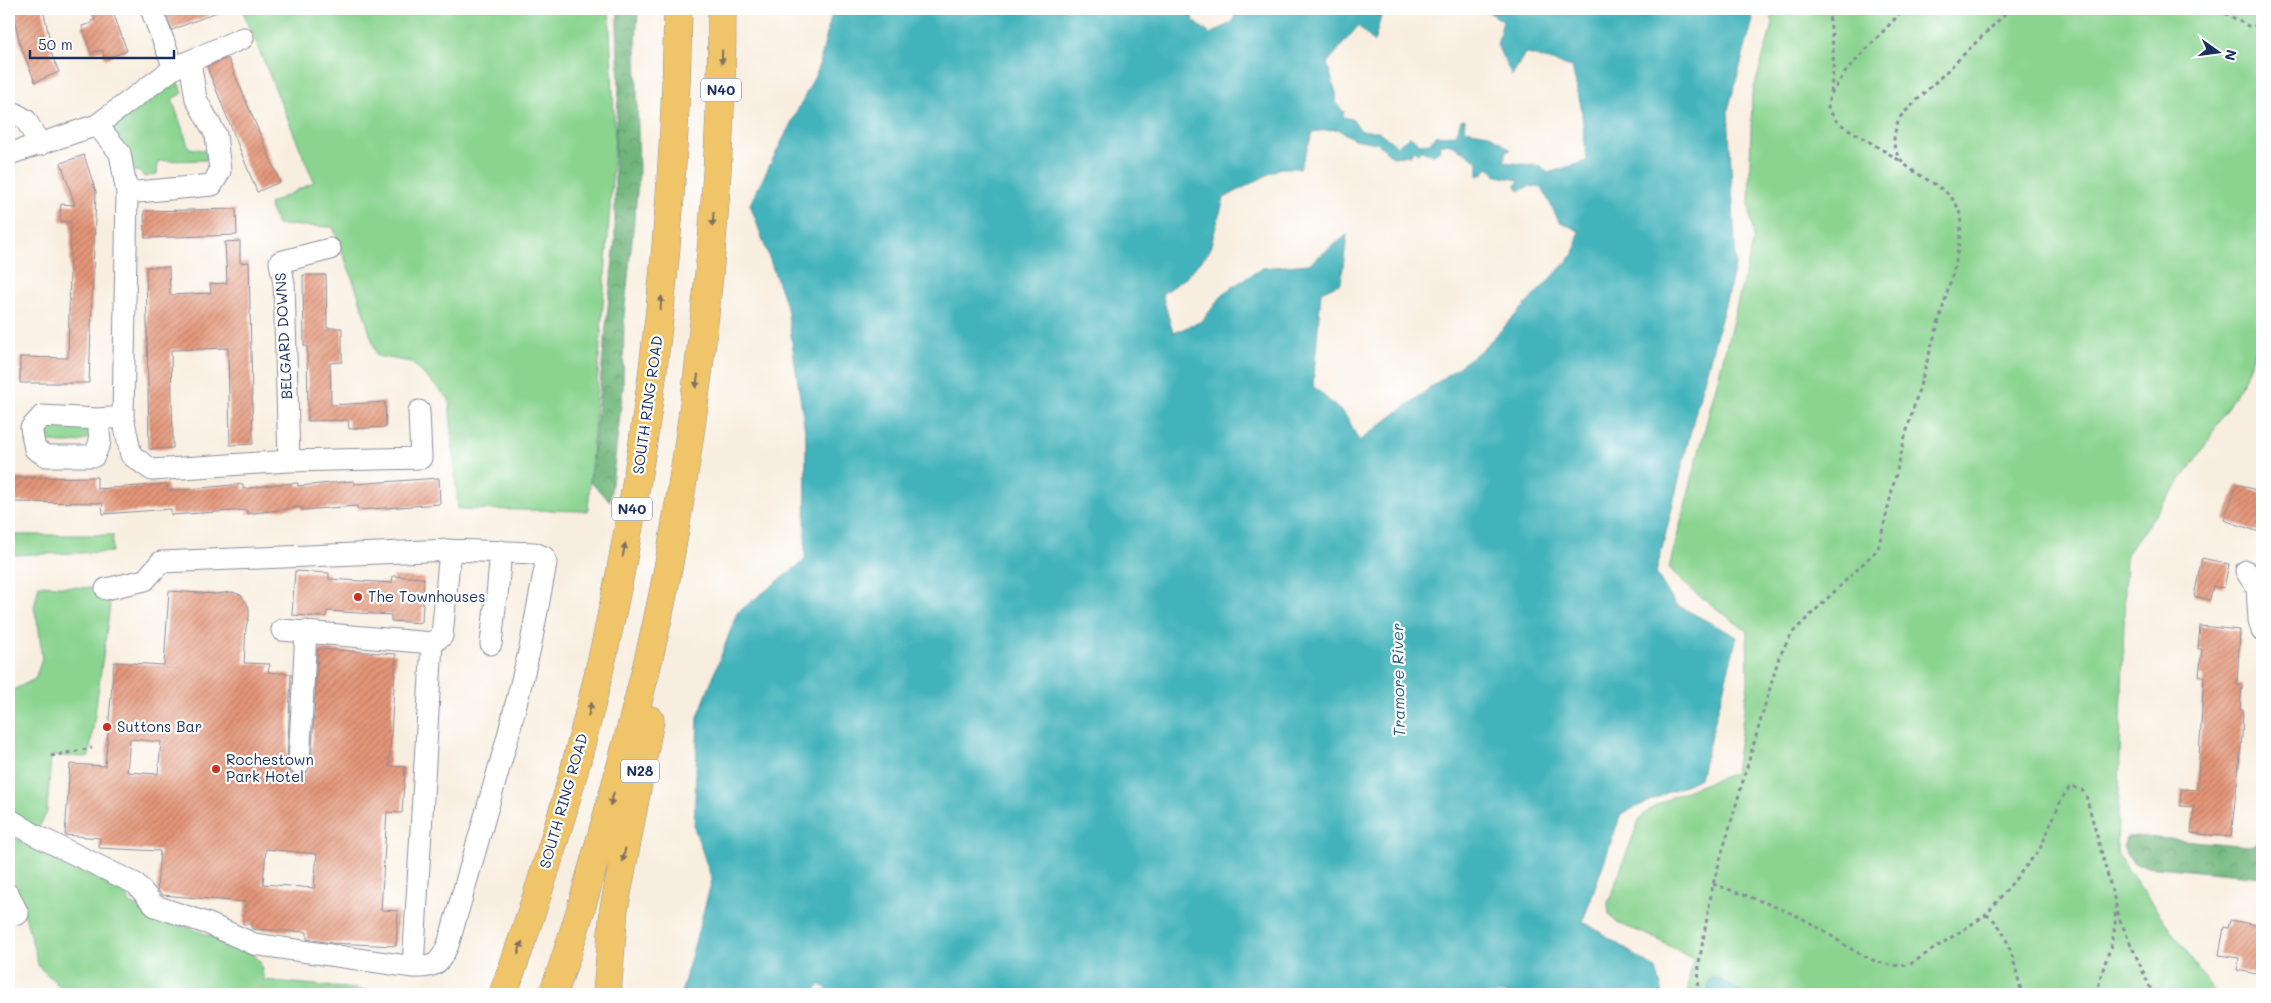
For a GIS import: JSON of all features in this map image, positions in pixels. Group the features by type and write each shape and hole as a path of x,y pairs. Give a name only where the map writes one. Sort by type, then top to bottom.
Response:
{"highway":[{"name":"SOUTH RING ROAD","path":"503,994 556,838 599,677 638,480 657,352 670,212 678,9"},
{"name":"N40","path":"553,994 600,842 640,696 672,548 699,374 717,180 722,9"},
{"name":"N28","path":"607,994 614,909 653,707 672,548"}],"street":[{"path":"127,193 212,185 220,171 216,135 196,99 182,64 151,9"},
{"path":"9,154 97,125 182,64 243,38"},
{"path":"9,110 26,120 40,145"},
{"path":"97,125 120,153 127,193 123,417 131,455 152,470 288,462 421,458 419,411"},
{"name":"BELGARD DOWNS","path":"288,462 284,284 280,262 330,249"},
{"path":"98,419 123,417"},
{"path":"282,630 432,643 442,636 450,550"},
{"path":"9,819 35,835 136,884 155,906 209,924 254,944 413,967 436,965 442,959 448,946 507,740 530,648 546,563 544,557 534,552 450,550 161,562 145,580 106,589"},
{"path":"491,644 501,551"},
{"path":"2246,571 2257,588 2259,620 2262,631"},
{"path":"299,764 306,631"},
{"path":"413,967 432,643"},
{"path":"9,895 18,914"}],"path":[{"path":"1698,994 1699,963 1713,884 1779,657 1785,644 1817,607 1878,549 1905,437 1954,269 1958,247 1960,213 1956,203 1948,193 1837,122 1828,108 1834,74 1828,9"},
{"path":"1830,95 1847,70 1904,9"},
{"path":"1899,161 1894,141 1899,118 2010,9"},
{"path":"2218,9 2248,26 2262,25"},
{"path":"51,756 92,748"},
{"path":"1713,884 1802,918 1881,963 1901,966 1916,962 1961,929 1986,915 2040,849 2061,800 2069,788 2073,787 2082,790 2086,796 2120,920 2153,994"},
{"path":"2097,994 2114,941 2116,923 2114,896"},
{"path":"1986,915 1994,918 2006,938 2022,994"}],"green space":[{"path":"242,9 609,9 615,138 588,511 458,509 449,399 411,362 377,356 356,288 333,227 277,225 269,204 314,182"},
{"path":"619,9 638,9 636,47 639,174 624,315 623,388 610,501 590,482 615,240 615,138 619,90 617,21"},
{"path":"1769,9 2262,9 2262,327 2248,372 2198,457 2126,554 2117,854 2216,994 1689,994 1688,985 1693,959 1653,937 1617,923 1609,914 1608,903 1639,820 1647,812 1670,798 1697,786 1735,773 1748,683 1747,631 1694,592 1669,568 1754,239 1749,204 1752,95 1773,23"},
{"path":"172,79 177,81 183,93 172,99 189,148 208,151 209,157 206,160 158,161 157,174 144,177 141,172 132,171 109,117"},
{"path":"89,422 92,435 87,439 68,443 40,441 38,423"},
{"path":"9,535 113,535 112,552 9,555"},
{"path":"39,585 106,589 110,606 89,757 51,756 47,812 35,835 9,819 9,692 35,679 42,659 39,629 34,608"},
{"path":"9,835 100,877 127,895 130,903 251,953 260,962 264,980 406,994 68,994 39,967 23,909 9,886"},
{"path":"2135,836 2250,846 2262,841 2262,877 2136,865 2127,856 2123,846 2127,837"}],"water":[{"name":"Tramore River","path":"833,9 1190,9 1194,21 1210,34 1233,22 1236,9 1383,9 1374,42 1358,26 1327,63 1336,93 1336,104 1344,112 1343,117 1353,119 1361,131 1378,131 1397,146 1410,136 1420,144 1430,143 1435,136 1456,135 1461,120 1465,119 1464,130 1489,134 1511,150 1505,152 1505,162 1541,166 1548,173 1587,161 1581,106 1572,67 1525,53 1512,76 1497,45 1503,21 1484,9 1750,9 1753,20 1728,110 1736,264 1695,414 1656,573 1675,604 1737,637 1700,778 1621,814 1583,921 1656,969 1663,994 833,994 821,985 810,994 681,994 712,880 694,827 698,717 737,613 805,560 806,438 787,308 750,204 818,70","holes":["1337,129 1354,139 1377,143 1393,157 1411,155 1411,152 1415,150 1417,153 1422,151 1432,155 1439,151 1440,145 1448,143 1478,162 1478,176 1484,173 1488,167 1497,176 1519,180 1516,185 1519,191 1529,186 1542,188 1559,221 1579,231 1574,254 1484,348 1359,441 1347,417 1313,386 1321,292 1341,283 1347,235 1309,264 1262,268 1225,292 1202,321 1173,333 1162,294 1187,276 1209,252 1224,198 1280,168 1300,168 1313,132"]},
{"path":"1712,978 1718,978 1744,994 1708,994 1709,981"}],"building":[{"path":"12,9 43,9 52,50 50,50 59,72 35,82 20,44"},
{"path":"91,9 112,9 127,51 105,59 102,50 91,53 82,26 95,20"},
{"path":"164,9 222,9 222,10 172,30"},
{"path":"228,58 280,182 257,192 207,67"},
{"path":"84,155 96,192 89,383 20,383 20,357 68,358 71,222 60,221 61,204 75,205 61,163"},
{"path":"236,209 237,235 145,238 144,211"},
{"path":"240,241 240,263 249,262 253,444 230,445 228,348 171,350 173,448 149,449 146,267 169,267 170,295 211,293 210,284 227,283 225,242"},
{"path":"303,275 326,275 327,328 342,328 342,362 330,363 331,405 385,402 386,427 349,429 348,420 308,421 307,346 304,346"},
{"path":"97,477 97,489 167,484 168,491 243,484 243,489 279,484 298,483 298,486 354,481 354,484 439,478 440,504 358,510 357,506 302,510 301,507 247,514 247,510 171,515 171,509 103,514 102,503 9,502 9,478"},
{"path":"2237,484 2262,492 2262,533 2224,520"},
{"path":"2202,558 2229,564 2224,588 2213,586 2210,600 2194,596"},
{"name":"The Townhouses","path":"295,571 329,573 329,579 392,583 393,576 424,578 422,623 391,621 391,615 327,611 326,617 292,615"},
{"name":"Rochestown Park Hotel","path":"169,591 216,594 232,592 241,595 249,608 244,663 270,664 268,672 291,674 287,763 288,770 298,776 305,775 311,765 318,649 396,654 389,766 405,767 402,813 387,812 381,910 398,911 396,946 331,943 307,939 307,932 252,929 252,924 243,924 246,902 162,895 157,889 160,851 99,848 100,838 65,835 70,764 105,766 114,662 164,665","holes":["130,739 161,742 158,774 127,772","266,849 317,854 314,888 263,884"]},
{"path":"2200,626 2240,630 2237,685 2242,685 2240,710 2243,710 2242,737 2231,837 2191,833 2194,807 2180,806 2181,789 2197,790 2204,676 2199,676 2202,649 2198,649"},
{"path":"2230,920 2262,926 2262,975 2237,970 2239,958 2219,955 2224,927 2228,928"}],"place":[{"name":"The Townhouses","path":"358,597"},
{"name":"Suttons Bar","path":"107,727"},
{"name":"Rochestown Park Hotel","path":"216,769"}]}
